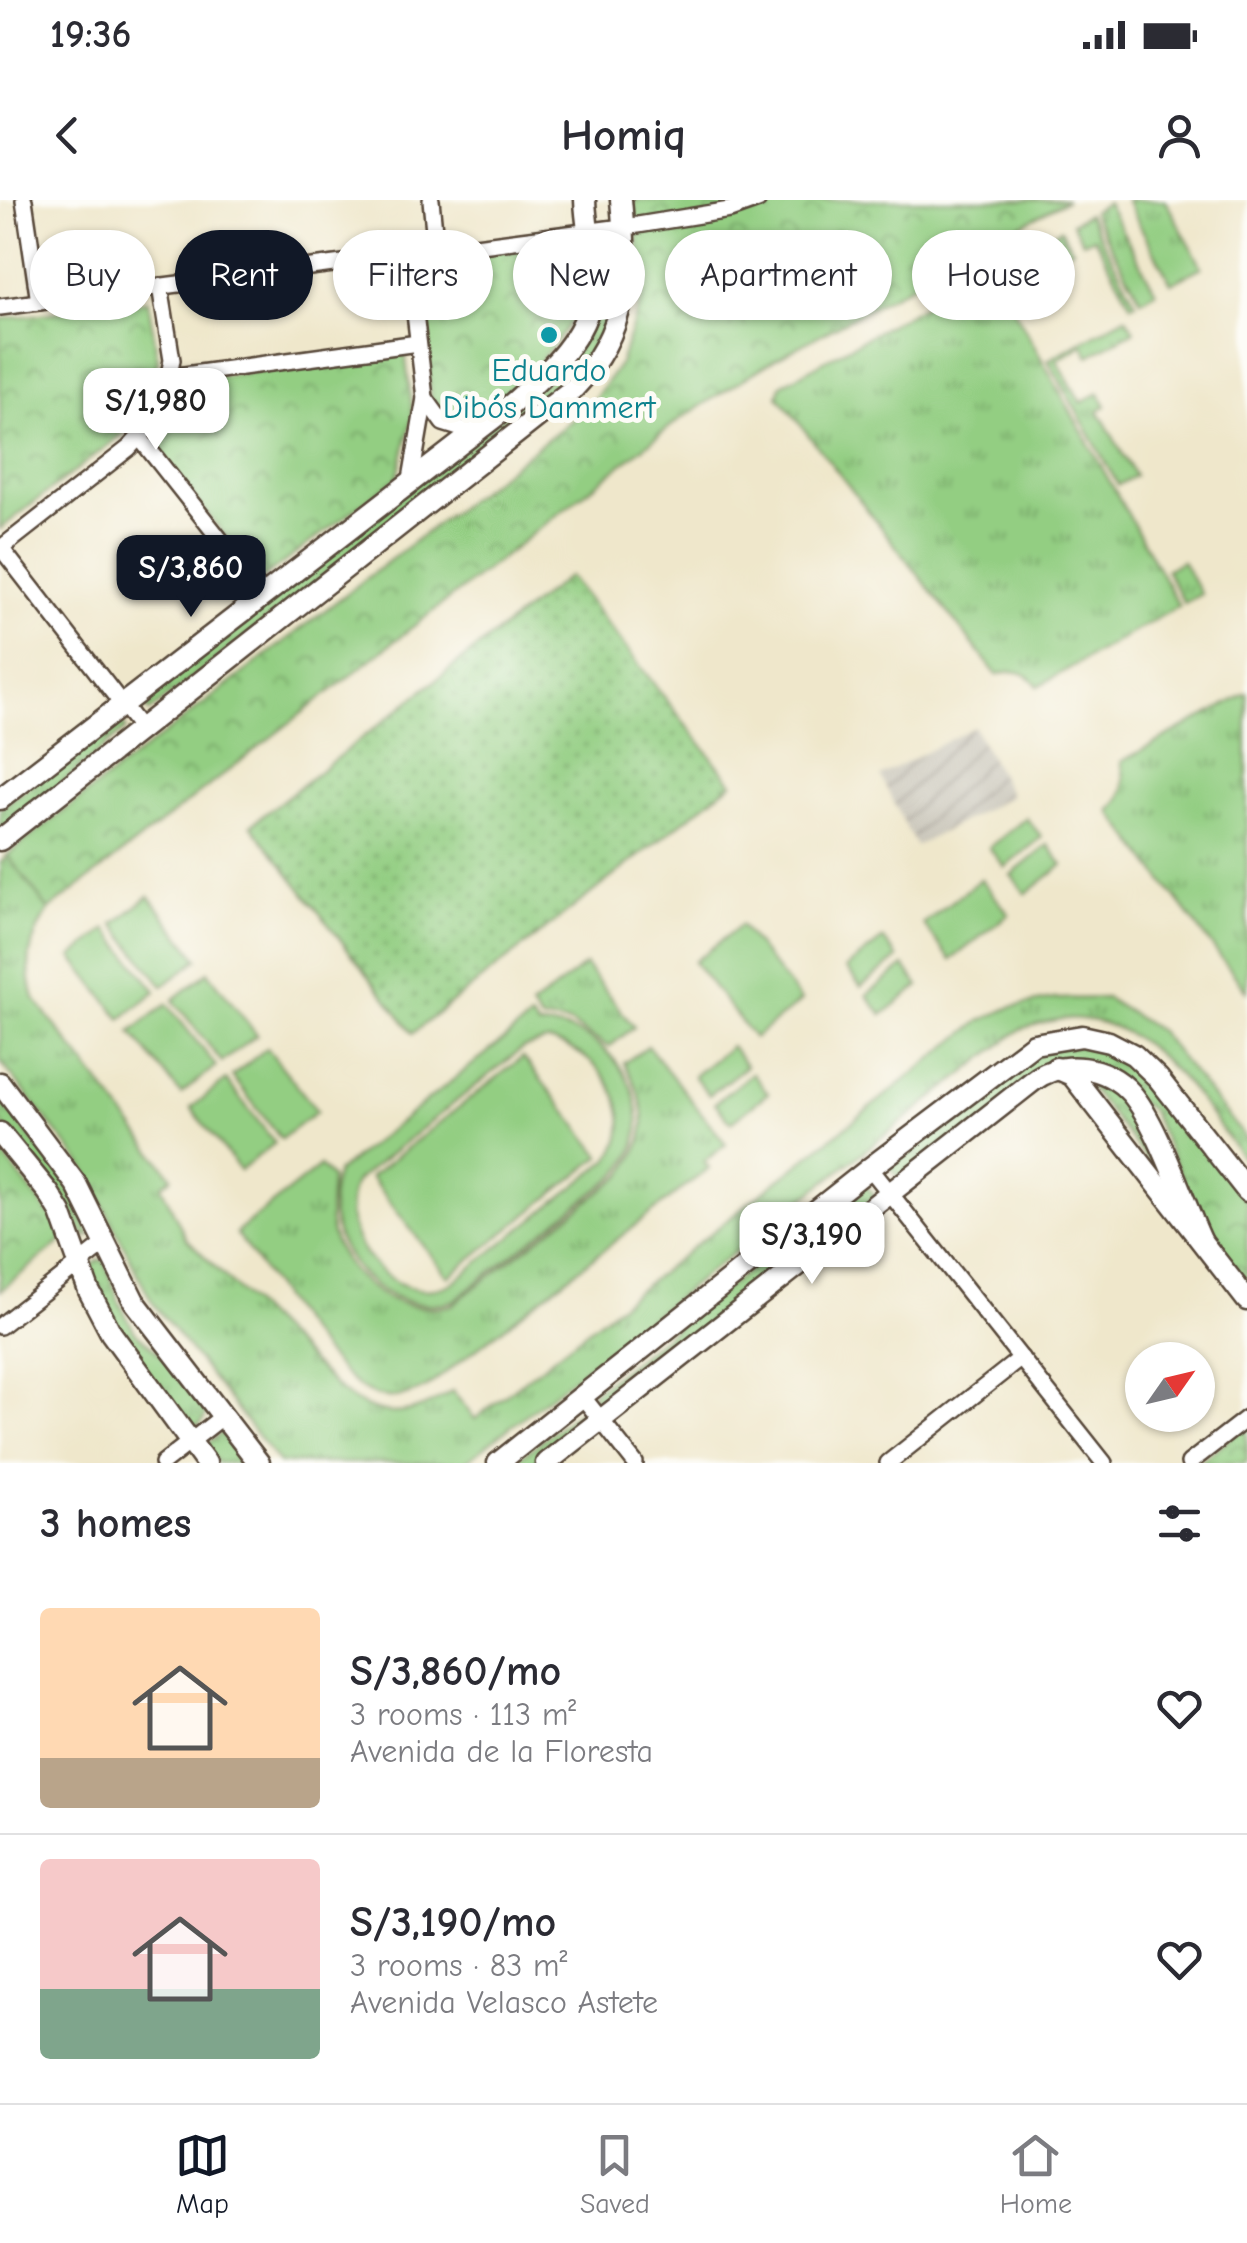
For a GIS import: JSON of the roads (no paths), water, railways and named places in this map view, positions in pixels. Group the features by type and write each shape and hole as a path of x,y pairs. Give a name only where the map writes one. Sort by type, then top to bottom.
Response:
{"main road":[{"path":"584,200 586,230"},
{"path":"0,840 574,388 601,354 620,313 626,274 621,200"},
{"path":"0,799 513,402 548,371 585,320"},
{"path":"498,1463 1008,1060 1034,1044 1072,1036 1100,1040 1134,1055 1158,1078 1247,1190"},
{"path":"1054,1068 1072,1075 1247,1300"},
{"path":"546,1463 1054,1068 1094,1070 1130,1091 1149,1124 1200,1240"},
{"path":"0,1083 76,1184 134,1301 259,1463"},
{"path":"0,1133 61,1213 78,1264 111,1333 206,1463"}],"street":[{"path":"24,200 30,238"},
{"path":"431,200 434,230"},
{"path":"593,230 689,218 758,200"},
{"path":"155,287 333,264"},
{"path":"142,730 0,549 140,438 159,410 170,378 170,344 160,286"},
{"path":"0,307 30,303"},
{"path":"411,479 425,398 416,320"},
{"path":"170,378 418,342"},
{"path":"425,398 443,424 472,432"},
{"path":"140,438 264,595"},
{"path":"870,1168 1104,1463"},
{"path":"0,1326 106,1242"},
{"path":"888,1463 1021,1358"},
{"path":"582,1396 635,1463"},
{"path":"163,1463 222,1417"},
{"path":"1189,1463 1247,1418"}],"place":[{"name":"Eduardo Dibós Dammert","path":"549,335"}]}
